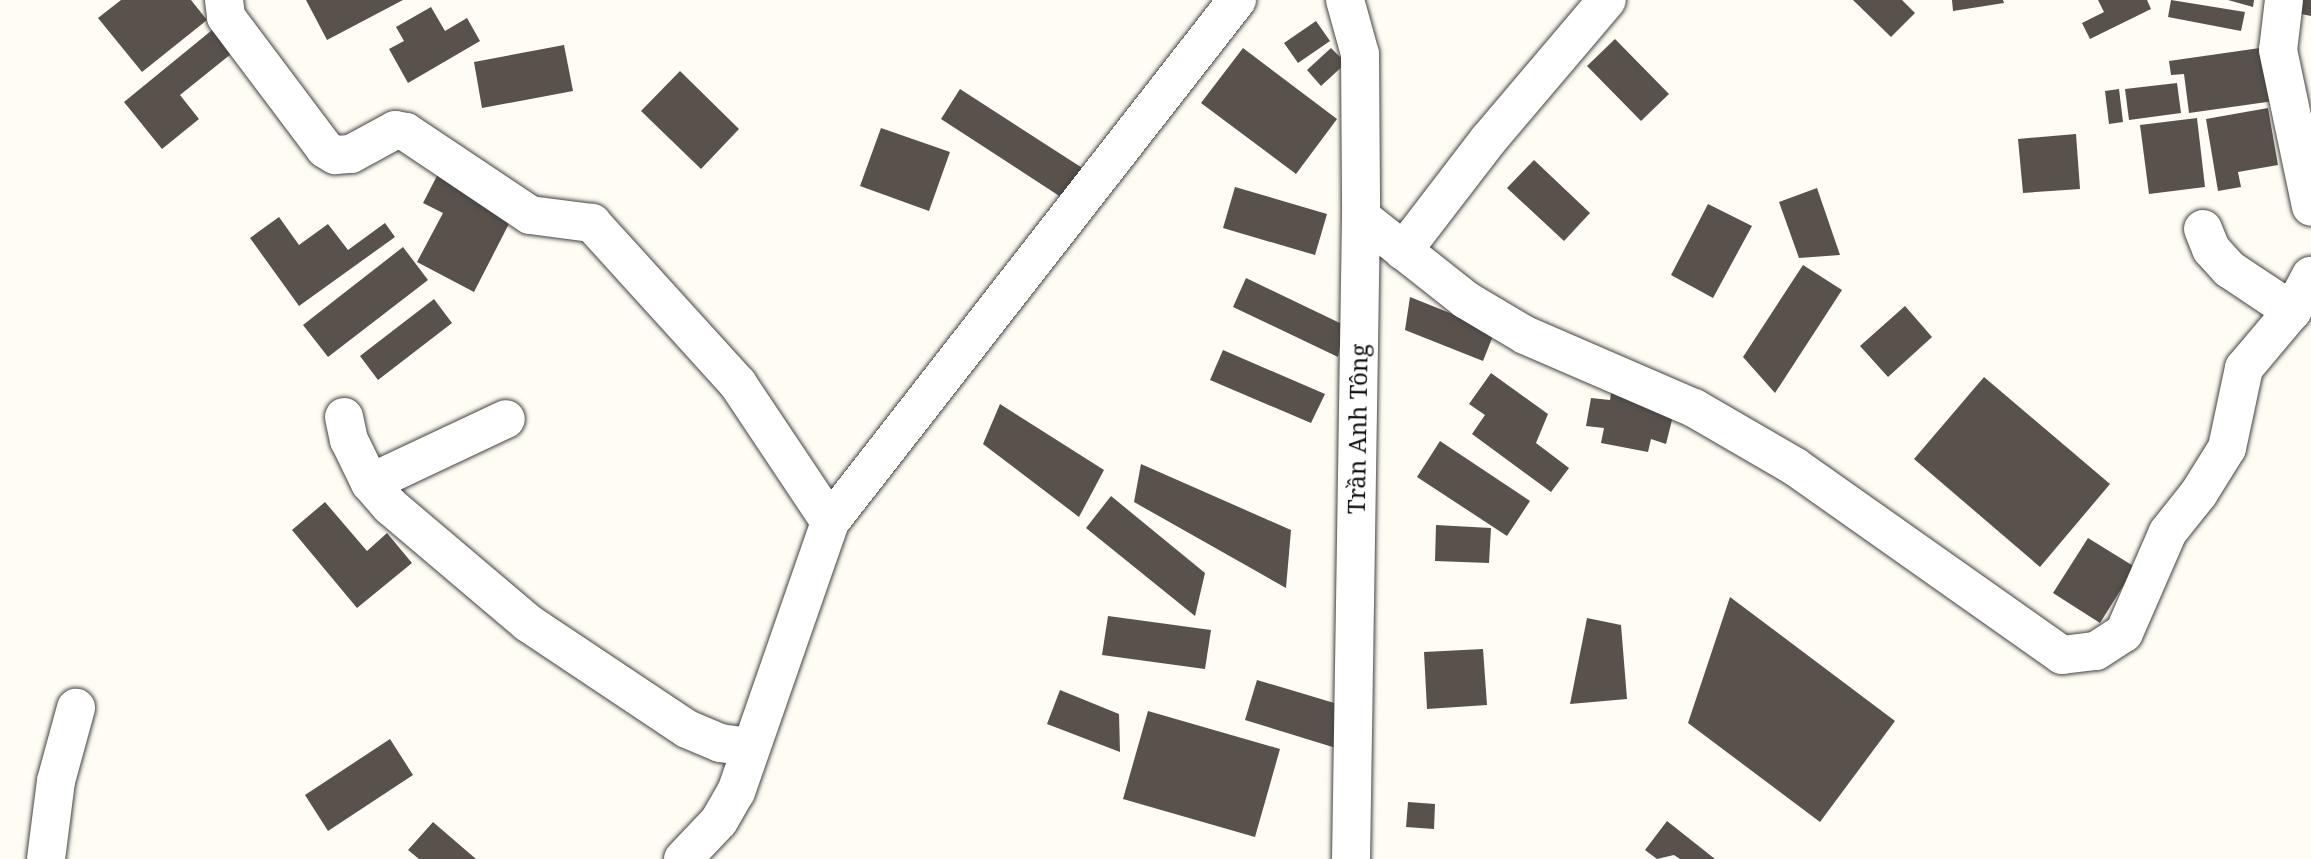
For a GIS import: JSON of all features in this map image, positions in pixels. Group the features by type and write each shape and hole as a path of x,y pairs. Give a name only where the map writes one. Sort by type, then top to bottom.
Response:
{"street":[{"path":"224,0 226,17 325,149 351,154 395,130 406,132 530,215 592,223 738,384 830,522"},
{"path":"683,859 719,821 736,792 830,522 1237,0"},
{"name":"Trần Anh Tông","path":"1345,0 1360,54 1361,217 1351,859"},
{"path":"1402,251 1489,139 1607,0"},
{"path":"2284,0 2278,50 2311,206"},
{"path":"1361,217 1466,300 1525,335 1694,408 1794,466 2062,655 2096,651 2124,633 2168,532 2199,493 2227,449 2244,368 2292,311 2311,275"},
{"path":"2203,229 2211,249 2229,269 2292,311"},
{"path":"344,417 349,440 370,483 390,506 528,623 687,729 719,743 750,747"},
{"path":"370,483 506,419"},
{"path":"46,859 56,781 76,708"}],"building":[{"path":"121,0 191,0 207,20 142,72 98,18"},
{"path":"306,0 403,0 327,40"},
{"path":"1853,0 1902,0 1915,13 1891,37"},
{"path":"1952,0 2003,0 2004,3 1953,11"},
{"path":"2098,0 2147,0 2151,9 2090,39 2082,23 2104,12"},
{"path":"2171,0 2245,12 2241,31 2168,17"},
{"path":"2228,0 2254,0 2253,7"},
{"path":"2295,0 2311,0 2311,16 2292,12"},
{"path":"431,7 445,31 467,18 480,41 408,83 389,49 404,41 396,27"},
{"path":"1316,21 1330,41 1298,63 1284,43"},
{"path":"217,26 236,50 180,95 199,119 162,149 124,102"},
{"path":"1615,39 1669,94 1641,121 1587,66"},
{"path":"564,45 573,91 482,108 474,62"},
{"path":"2267,47 2274,101 2189,113 2184,74 2171,75 2169,61"},
{"path":"1243,48 1337,119 1296,174 1201,103"},
{"path":"1331,48 1346,63 1321,86 1307,70"},
{"path":"680,71 739,129 701,169 641,111"},
{"path":"2177,83 2181,113 2129,120 2125,89"},
{"path":"960,89 1087,171 1067,201 941,119"},
{"path":"2119,89 2123,122 2109,124 2105,91"},
{"path":"2268,108 2278,165 2238,172 2241,187 2218,191 2206,119"},
{"path":"2197,118 2205,187 2149,194 2140,125"},
{"path":"881,128 950,152 929,211 860,186"},
{"path":"2076,134 2080,189 2023,193 2018,139"},
{"path":"1534,160 1590,213 1564,241 1507,188"},
{"path":"439,172 515,212 474,292 417,262 443,213 423,203"},
{"path":"1235,187 1327,214 1315,255 1223,228"},
{"path":"1817,188 1840,255 1799,258 1779,202"},
{"path":"1708,204 1752,226 1713,298 1671,275"},
{"path":"279,217 299,245 328,224 348,250 385,223 395,237 299,306 250,238"},
{"path":"403,247 428,280 328,357 303,325"},
{"path":"1803,265 1842,290 1775,393 1743,357"},
{"path":"1246,278 1344,325 1338,357 1233,307"},
{"path":"1410,297 1495,331 1483,361 1405,330"},
{"path":"434,299 452,323 378,380 360,356"},
{"path":"1905,306 1932,337 1888,377 1860,346"},
{"path":"1223,350 1325,394 1311,423 1210,380"},
{"path":"1491,373 1548,414 1536,443 1569,468 1551,492 1472,434 1485,415 1469,404"},
{"path":"1984,377 2110,484 2040,567 1914,459"},
{"path":"1612,387 1675,408 1666,444 1651,439 1648,452 1601,443 1604,428 1586,426 1591,398 1610,400"},
{"path":"1000,404 1104,470 1079,517 983,444"},
{"path":"1440,441 1530,501 1507,536 1417,477"},
{"path":"1141,464 1291,530 1286,588 1134,502"},
{"path":"1111,496 1205,573 1195,616 1086,528"},
{"path":"325,502 367,551 387,533 412,563 357,608 292,530"},
{"path":"1436,525 1491,528 1489,563 1435,561"},
{"path":"2088,538 2135,567 2100,623 2053,593"},
{"path":"1730,597 1895,721 1820,822 1688,723"},
{"path":"1108,616 1211,630 1205,669 1102,655"},
{"path":"1587,618 1621,625 1627,699 1570,704"},
{"path":"1483,649 1487,705 1427,709 1424,652"},
{"path":"1257,680 1351,708 1349,752 1245,720"},
{"path":"1060,690 1119,714 1120,752 1047,724"},
{"path":"1148,711 1280,749 1255,837 1123,799"},
{"path":"390,739 413,775 328,831 305,795"},
{"path":"1408,802 1435,804 1434,829 1406,827"},
{"path":"1667,821 1715,859 1680,859 1674,855 1657,859 1645,850"},
{"path":"433,822 476,859 419,859 408,850"}]}
